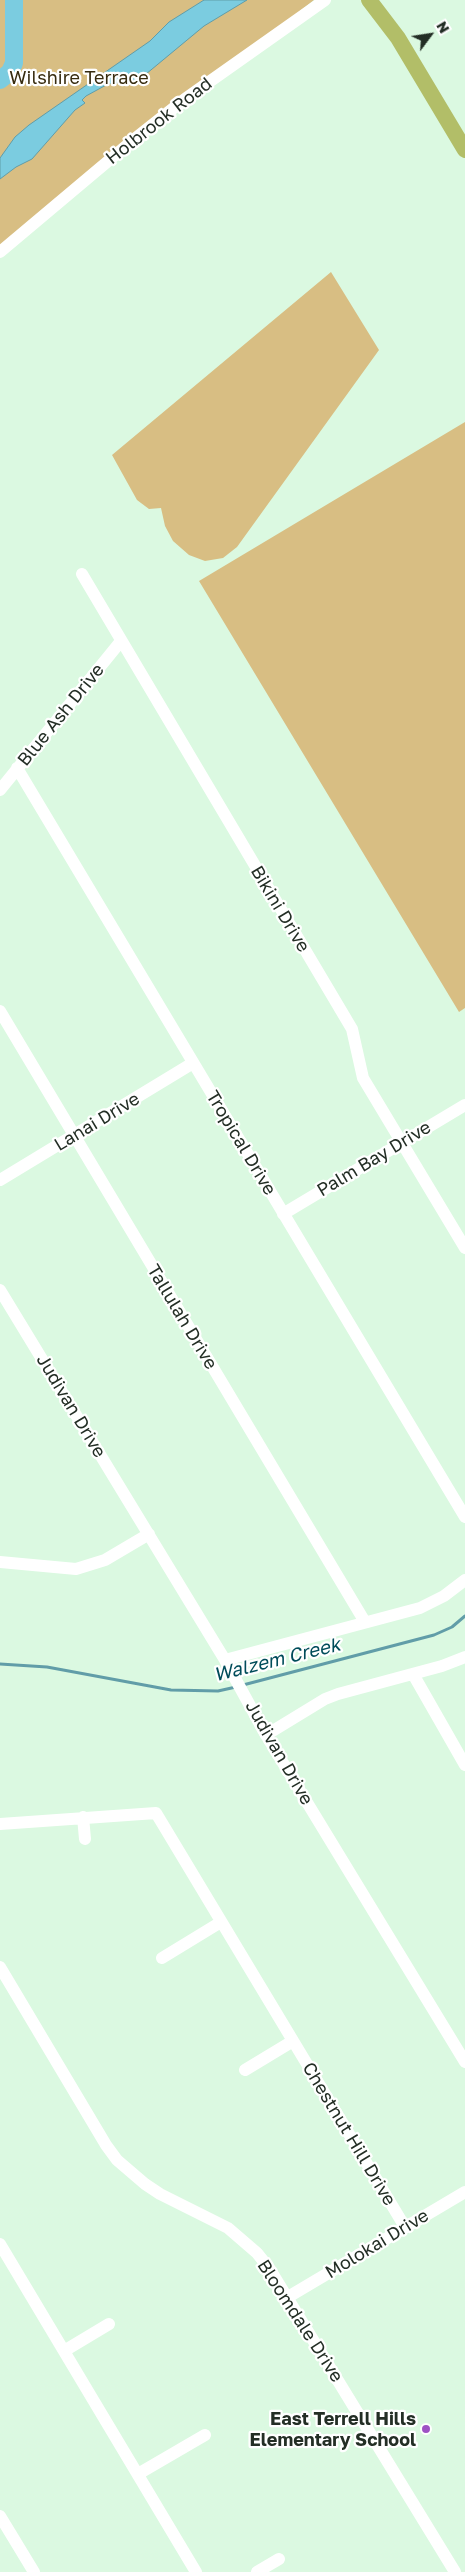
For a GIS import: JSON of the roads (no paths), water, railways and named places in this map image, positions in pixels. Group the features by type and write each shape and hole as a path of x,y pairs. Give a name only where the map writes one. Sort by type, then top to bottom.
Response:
{"main road":[{"path":"369,0 398,38 465,150"}],"street":[{"name":"Holbrook Road","path":"0,252 170,111 227,68 325,0"},
{"name":"Bikini Drive","path":"82,574 352,1029 363,1078 465,1248"},
{"name":"Blue Ash Drive","path":"0,790 122,641"},
{"name":"Tropical Drive","path":"18,768 465,1517"},
{"name":"Tallulah Drive","path":"0,1011 365,1622"},
{"name":"Lanai Drive","path":"0,1180 193,1063"},
{"name":"Palm Bay Drive","path":"283,1214 465,1105"},
{"name":"Judivan Drive","path":"0,1290 235,1676 266,1735 465,2062"},
{"path":"0,1562 66,1570 81,1568 105,1560 149,1534"},
{"path":"225,1660 433,1603 465,1580"},
{"path":"266,1735 325,1699 465,1657"},
{"path":"412,1674 465,1765"},
{"name":"Chestnut Hill Drive","path":"83,1817 156,1813 406,2227"},
{"path":"0,1824 83,1817 85,1839"},
{"path":"162,1958 221,1922"},
{"name":"Bloomdale Drive","path":"1,1973 117,2160 145,2184 169,2198 212,2217 243,2240 269,2268 455,2572"},
{"path":"245,2070 293,2041"},
{"name":"Molokai Drive","path":"288,2297 465,2192"},
{"path":"0,2244 196,2572"},
{"path":"64,2351 109,2324"},
{"path":"138,2474 205,2435"},
{"path":"0,2516 34,2572"},
{"path":"257,2572 279,2559"}],"water":[{"path":"204,0 247,0 204,26 134,84 131,81 108,84 86,96 82,100 85,103 75,110 32,159 16,167 0,179 0,158 15,137 29,125 150,41 169,22"}],"waterway":[{"path":"0,80 10,72 14,63 14,0"},
{"name":"Walzem Creek","path":"243,1685 434,1635 452,1627 465,1616"},
{"name":"Walzem Creek","path":"0,1664 47,1667 171,1690 218,1691 236,1687"}],"place":[{"name":"East Terrell Hills Elementary School","path":"426,2429"}],"park label":[{"name":"Wilshire Terrace","path":"79,78"}]}
